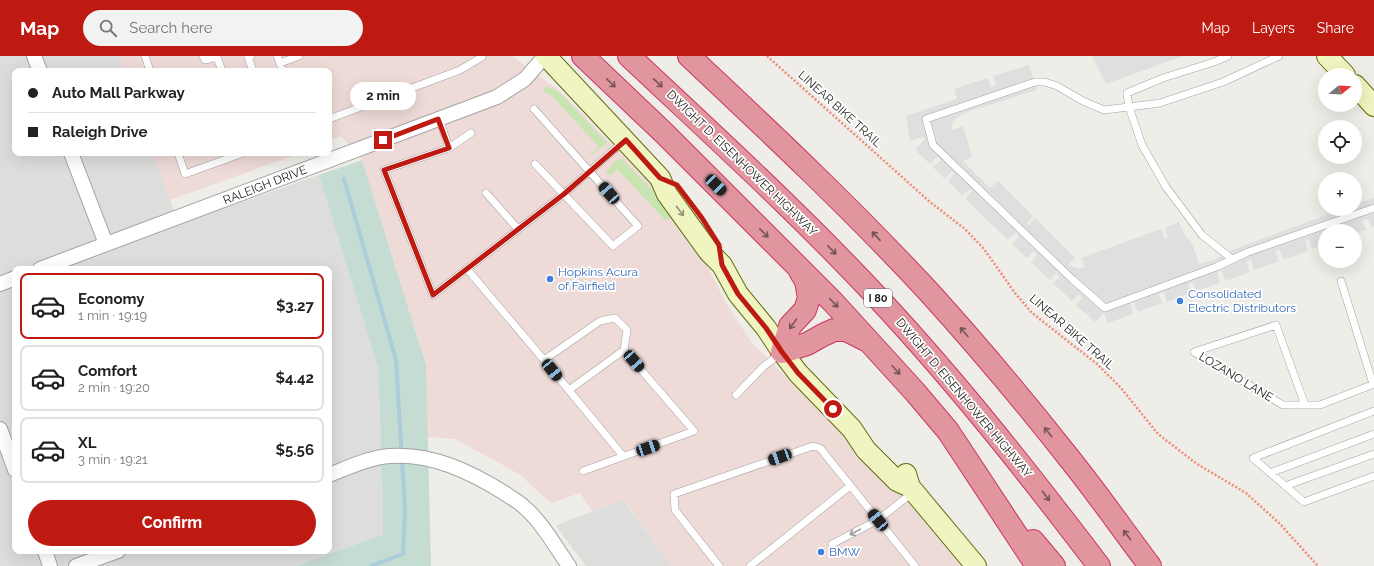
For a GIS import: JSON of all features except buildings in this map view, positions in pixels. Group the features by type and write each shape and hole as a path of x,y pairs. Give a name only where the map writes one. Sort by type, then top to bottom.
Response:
{"highway":[{"path":"583,56 664,133 797,266 869,341 915,392 948,431 1037,566"},
{"name":"DWIGHT D. EISENHOWER HIGHWAY","path":"629,56 817,235 878,298 918,342 1001,439 1042,490 1098,566"},
{"path":"688,56 770,132 860,219 928,292 1001,375 1070,458 1150,566"},
{"path":"782,352 790,326 805,310 809,298 806,281 797,266"},
{"path":"782,352 807,344 834,330 846,330 869,341"},
{"path":"981,481 1054,566"}],"street":[{"path":"34,56 39,68"},
{"path":"546,56 660,178 677,185 702,218 719,245 722,265 738,294 766,328 798,373 852,429 866,450 898,481 912,489 976,566"},
{"name":"RALEIGH DRIVE","path":"332,155 438,119 497,97 526,79 546,56"},
{"path":"1328,56 1339,68"},
{"path":"1362,93 1374,106"},
{"path":"72,156 106,244"},
{"name":"RALEIGH DRIVE","path":"48,266 326,157"},
{"path":"0,284 12,279"},
{"path":"5,436 12,460"},
{"path":"332,474 378,458 389,456 416,456 448,464 494,486 523,506 541,525 570,566"},
{"path":"46,554 50,566"},
{"path":"76,566 110,554"}],"lane":[{"path":"144,56 149,68"},
{"path":"203,56 205,60 217,56 221,68"},
{"path":"251,56 248,57 253,68"},
{"path":"279,59 299,56"},
{"path":"332,118 460,70 482,57 480,56"},
{"path":"1228,56 1163,78 1127,93 1129,107 1142,145 1166,187 1202,235 1232,259"},
{"path":"1279,56 1216,84 1160,103 1104,110 1051,84 1045,82 1035,82 926,119 934,145 1067,274 1105,308 1216,267 1248,252 1374,208"},
{"path":"534,110 638,226 613,246 535,164"},
{"path":"438,119 449,148"},
{"path":"471,132 449,148 384,170 433,295 564,194 626,140"},
{"path":"179,156 185,174 236,156"},
{"path":"486,193 518,229"},
{"path":"467,268 623,456"},
{"path":"1341,281 1374,384"},
{"path":"544,360 600,321 615,318 627,330 624,350 569,390"},
{"name":"LOZANO LANE","path":"1304,405 1276,325 1194,352 1283,405 1304,405 1320,404 1374,384"},
{"path":"583,470 694,431 624,350"},
{"path":"736,395 763,368 782,352"},
{"path":"1374,411 1253,458 1304,502 1374,476"},
{"path":"1270,473 1374,434"},
{"path":"719,566 676,510 674,494 813,446 820,448 915,566"},
{"path":"1285,486 1374,454"},
{"path":"750,566 850,486"},
{"path":"832,544 878,520 912,489"}],"path":[{"name":"LINEAR BIKE TRAIL","path":"767,56 930,202 965,229 984,249 1015,293 1032,313 1097,364 1121,388 1158,434 1197,464 1246,493 1279,523 1318,566"}],"shaded area":[{"path":"0,56 119,56 124,68 12,68 12,156 154,156 179,224 319,175 378,368 383,536 332,554 298,566 0,566"},
{"path":"119,56 512,56 562,93 667,201 694,240 727,305 752,343 893,484 961,566 672,566 624,500 592,511 580,493 551,503 519,474 455,439 427,437 426,365 362,160 341,136 332,140 332,68 124,68"},
{"path":"1092,56 1183,56 1106,84"},
{"path":"1029,65 1037,90 967,112 955,119 951,127 952,130 963,126 972,157 963,161 990,188 998,181 1033,216 1027,223 1029,225 1035,218 1075,258 1069,264 1076,268 1085,268 1081,258 1161,229 1165,239 1168,238 1165,228 1179,222 1183,232 1193,246 1199,264 1215,259 1237,248 1324,216 1362,216 1362,202 1374,198 1374,226 1371,227 1368,219 1362,220 1366,230 1362,231 1362,224 1318,224 1318,247 1312,249 1309,240 1305,241 1308,251 1284,260 1280,250 1275,251 1279,261 1254,270 1251,260 1246,262 1250,272 1225,281 1222,271 1217,272 1220,283 1196,291 1193,282 1188,284 1191,293 1167,302 1164,292 1159,294 1162,303 1138,312 1134,302 1130,304 1133,314 1108,323 1104,313 1095,322 1076,305 1082,298 1079,294 1072,301 1053,283 1060,277 1056,273 1050,280 1031,262 1037,254 1034,251 1027,258 1012,244 1019,236 1015,233 1008,240 965,199 972,191 970,189 962,195 948,181 954,174 952,171 945,179 933,167 941,160 937,157 930,164 915,150 925,139 923,137 910,141 906,116 957,99 954,89 988,78 991,87 996,86 993,76"},
{"path":"154,156 293,156 170,200"},
{"path":"623,500 672,566 586,566 556,526"}],"green space":[{"path":"545,86 558,91 607,143 592,155 591,154 599,147 553,97 544,91"},
{"path":"622,159 673,215 666,221 617,169 610,176 606,172 616,161"},
{"path":"362,160 426,365 431,566 296,566 383,535 378,368 319,175"}],"waterway":[{"path":"344,179 396,360 405,509 403,554 371,566"}],"place":[{"name":"Hopkins Acura of Fairfield","path":"550,279"},
{"name":"Consolidated Electric Distributors","path":"1180,301"},
{"name":"BMW","path":"821,552"}],"route":[{"path":"383,140 438,119 449,148 384,170 433,295 564,194 626,140 660,178 677,185 702,218 719,245 722,265 738,294 766,328 798,373 833,409"}]}
